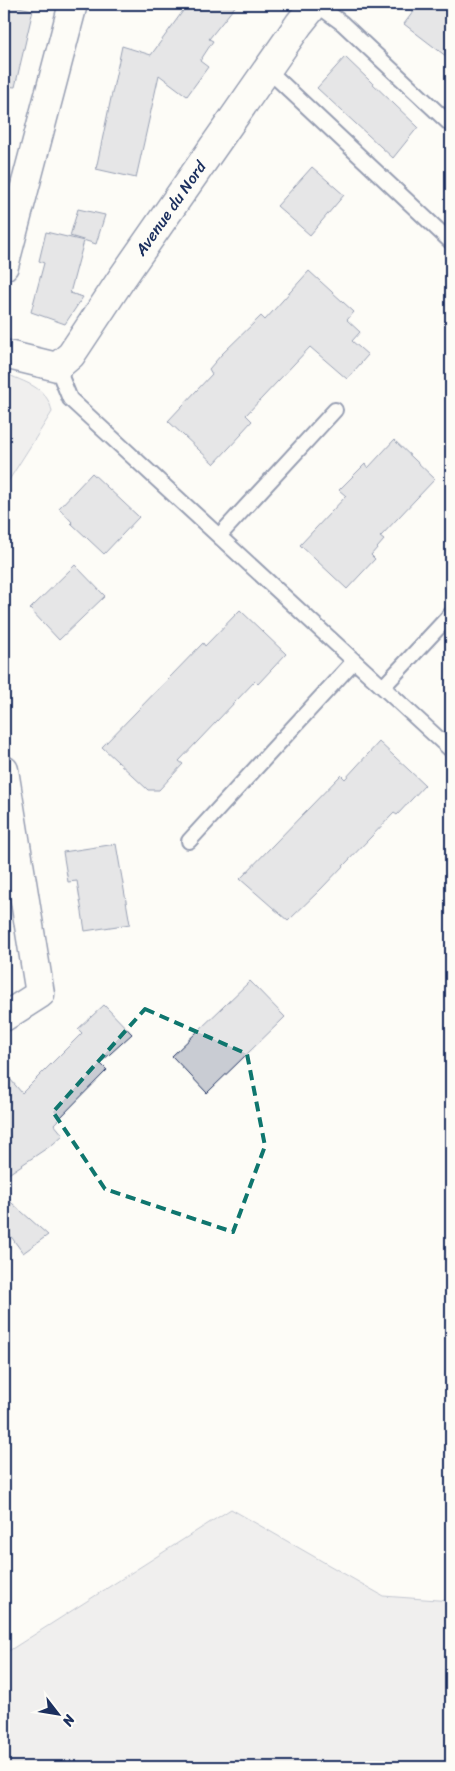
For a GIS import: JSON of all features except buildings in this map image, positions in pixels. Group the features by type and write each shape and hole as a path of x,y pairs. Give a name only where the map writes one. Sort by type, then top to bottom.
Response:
{"street":[{"path":"4,266 73,4"},
{"name":"Avenue du Nord","path":"57,367 71,355 128,270 316,4"},
{"path":"4,354 57,367"},
{"path":"4,770 40,994 4,1017"}],"lane":[{"path":"316,4 342,23 451,125"},
{"path":"268,70 451,242"},
{"path":"57,367 70,399 451,750"},
{"path":"219,536 335,410"},
{"path":"383,687 451,614"},
{"path":"189,841 354,661"}],"highlighted area":[{"path":"145,1009 247,1054 265,1146 233,1232 105,1189 53,1112"}],"shaded area":[{"path":"4,373 34,386 46,397 52,412 4,488"},
{"path":"231,1509 383,1596 451,1601 451,1767 4,1767 4,1654"}]}
